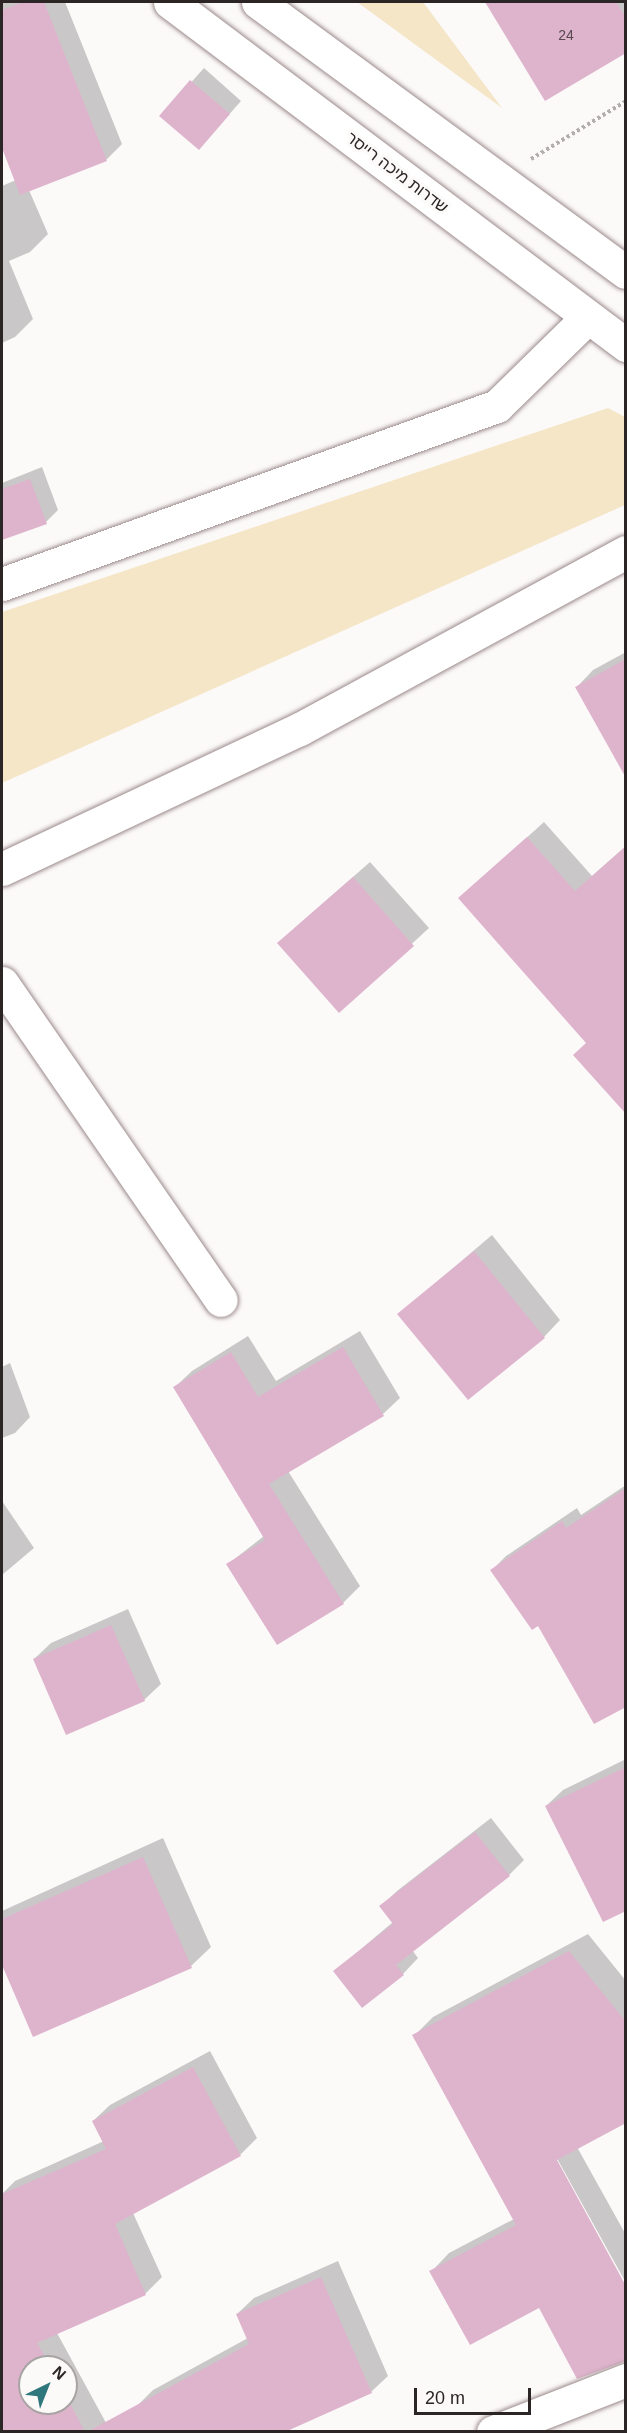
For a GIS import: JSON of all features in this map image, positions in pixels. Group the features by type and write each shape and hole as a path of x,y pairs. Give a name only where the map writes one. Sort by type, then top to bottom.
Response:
{"street":[{"name":"שדרות מיכה רייסר","path":"170,2 626,345"},
{"path":"258,2 626,272"},
{"path":"2,584 497,405 588,317"},
{"path":"2,869 300,729 626,552"},
{"path":"2,983 221,1300"},
{"path":"493,2432 626,2380"}],"path":[{"path":"499,179 626,101"}],"shaded area":[{"path":"357,2 423,2 502,108"},
{"path":"608,408 625,417 625,505 2,783 2,612"}],"building":[{"path":"23,2 44,2 107,161 20,195 2,148 2,10"},
{"path":"485,2 616,2 626,18 626,53 545,101"},
{"path":"190,80 230,114 199,150 159,116"},
{"path":"30,479 47,524 2,540 2,489"},
{"path":"626,659 626,778 575,687"},
{"path":"527,837 575,891 626,846 626,1114 573,1055 586,1043 458,898"},
{"path":"353,877 414,946 339,1013 277,943"},
{"path":"474,1251 545,1338 468,1400 397,1314"},
{"path":"343,1347 384,1416 269,1484 344,1604 277,1645 226,1564 265,1540 173,1387 231,1352 258,1397"},
{"path":"626,1488 626,1707 594,1724 538,1626 532,1630 490,1570 562,1521 566,1528"},
{"path":"111,1625 145,1701 66,1735 33,1659"},
{"path":"626,1767 626,1911 603,1922 545,1806"},
{"path":"475,1832 510,1876 396,1965 404,1975 362,2008 333,1971 393,1924 379,1906"},
{"path":"143,1857 192,1968 33,2037 2,1965 2,1919"},
{"path":"569,1951 626,2022 626,2123 557,2160 626,2286 626,2361 577,2379 539,2308 470,2345 429,2271 516,2225 412,2035"},
{"path":"193,2067 241,2156 115,2224 146,2295 37,2343 44,2355 18,2355 18,2415 76,2415 85,2432 2,2432 2,2194 106,2149 92,2121"},
{"path":"321,2277 372,2393 285,2432 87,2432 249,2344 236,2314"}]}
